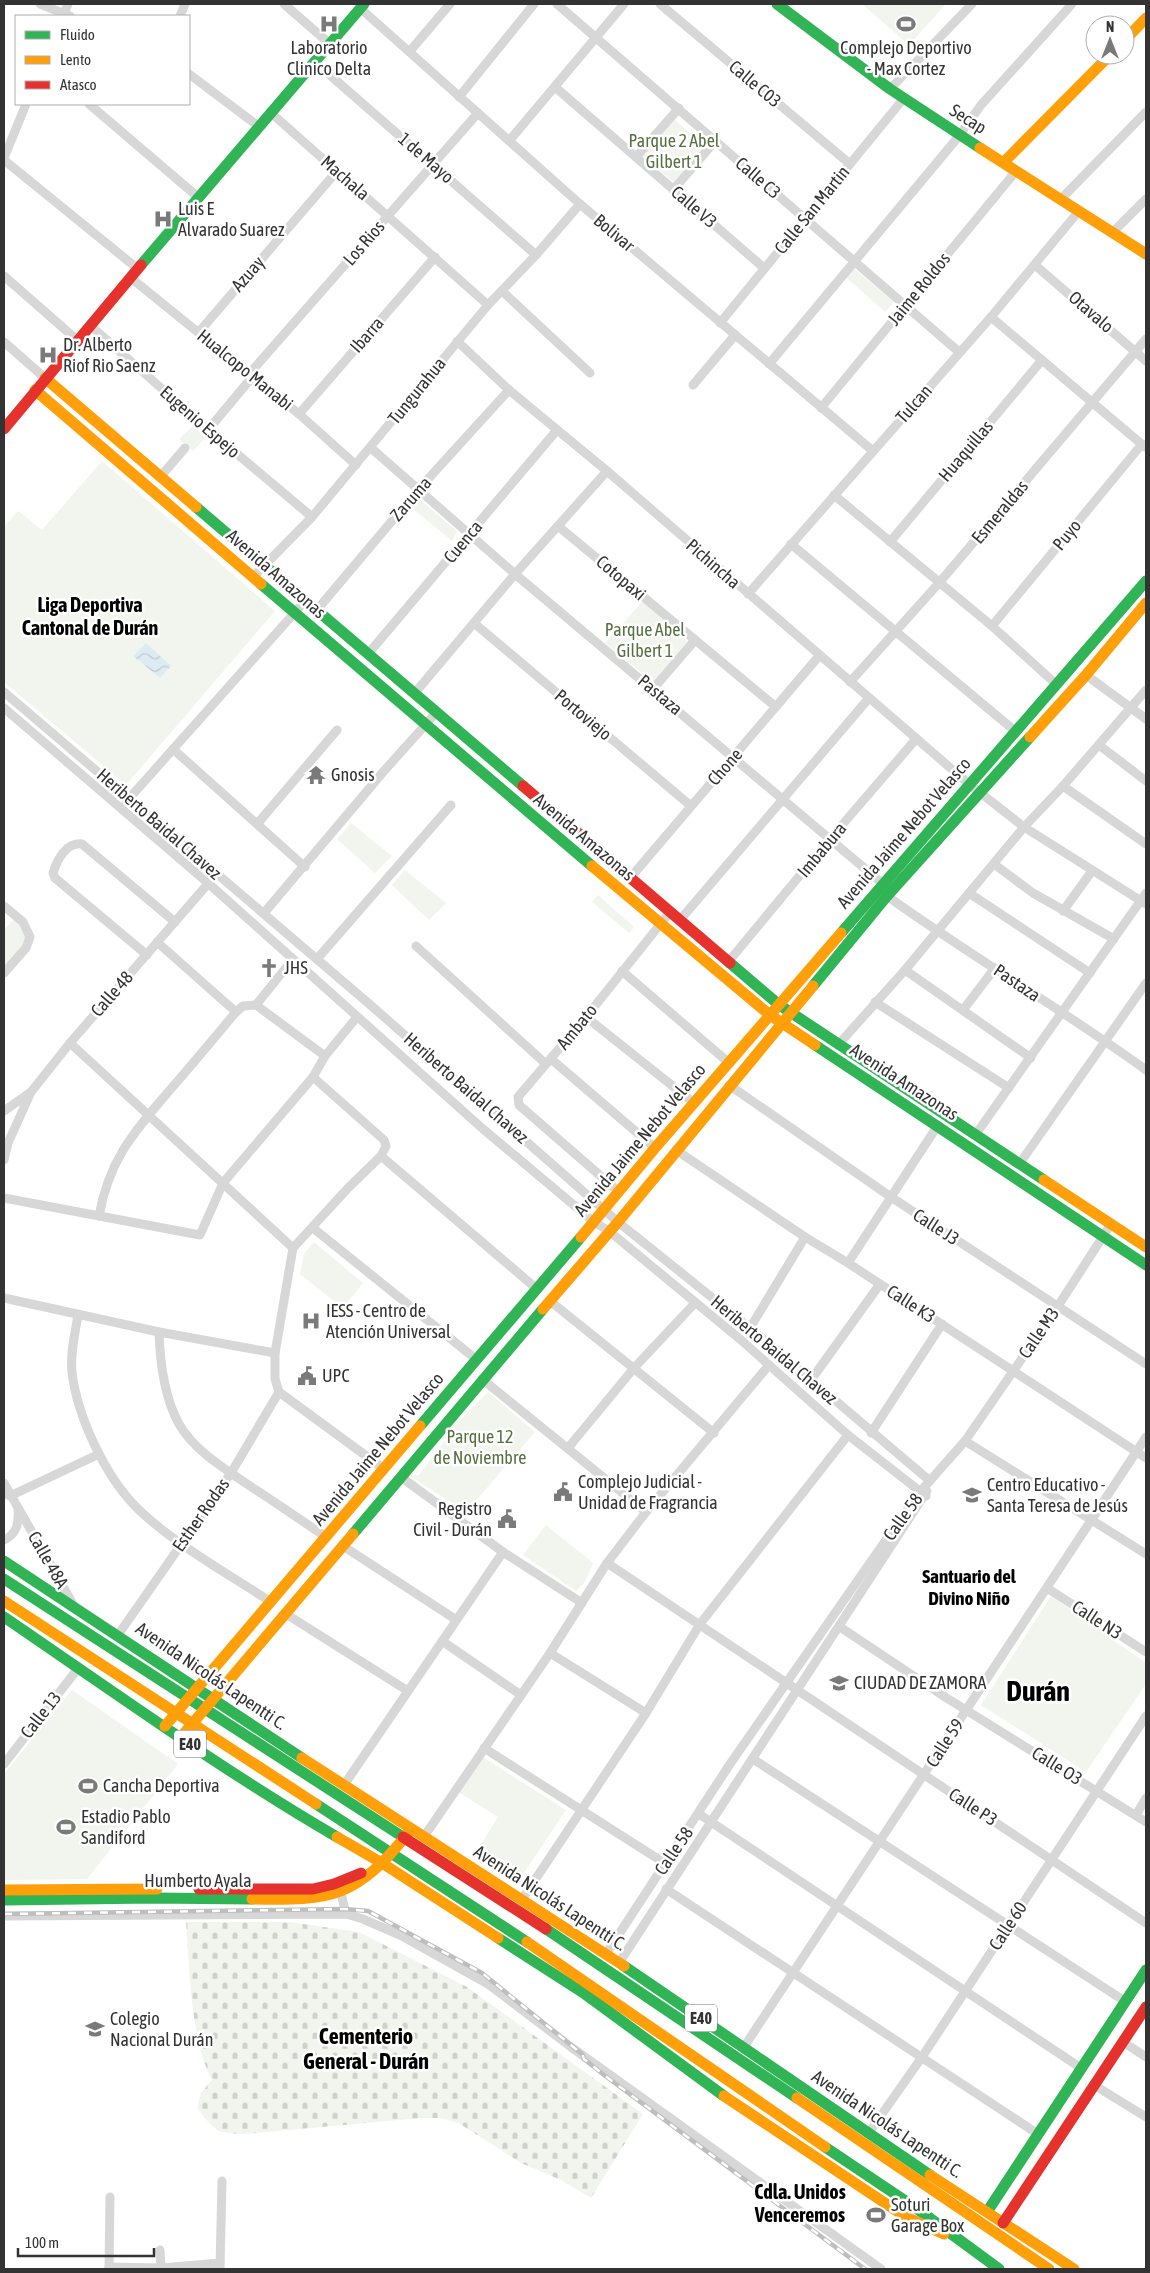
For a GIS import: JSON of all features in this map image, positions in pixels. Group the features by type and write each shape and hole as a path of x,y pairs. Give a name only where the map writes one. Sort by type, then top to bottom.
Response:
{"main road":[{"name":"Secap","path":"777,4 890,89 959,136 1004,162 1078,212 1146,254"},
{"path":"4,429 258,126 362,6"},
{"path":"1135,30 1146,18"},
{"path":"1004,162 1100,65"},
{"name":"Avenida Amazonas","path":"45,378 264,564 435,714 631,877 778,1004 1146,1248"},
{"name":"Avenida Amazonas","path":"35,390 425,725 770,1015 1146,1265"},
{"name":"Avenida Jaime Nebot Velasco","path":"165,1726 620,1192 654,1148 1146,581"},
{"name":"Avenida Jaime Nebot Velasco","path":"181,1737 212,1698 286,1614 482,1380 618,1222 729,1085 887,896 1086,675 1146,603"},
{"name":"Avenida Nicolás Lapentti C.","path":"4,1562 344,1785 407,1834 423,1838 619,1962 868,2134 1074,2269"},
{"name":"Avenida Nicolás Lapentti C.","path":"4,1579 188,1698 407,1834 1049,2269"},
{"name":"E40","path":"4,1601 574,1972 710,2069 916,2208 999,2269"},
{"name":"E40","path":"4,1617 280,1804 382,1863 585,1994 704,2082 906,2217 959,2241"},
{"name":"Humberto Ayala","path":"4,1900 174,1897 298,1898 341,1892 367,1877 407,1834"},
{"name":"Humberto Ayala","path":"4,1890 313,1889 334,1884 382,1863"},
{"path":"987,2212 1146,1970"},
{"path":"1003,2223 1146,2007"}],"street":[{"path":"40,4 66,15 68,4"},
{"path":"284,4 330,44"},
{"path":"410,51 450,4"},
{"path":"459,97 534,4"},
{"name":"Calle C3","path":"557,4 959,352"},
{"path":"509,142 624,4"},
{"name":"Calle C03","path":"660,4 850,164"},
{"path":"890,89 972,4"},
{"path":"768,364 855,263 959,136 981,105 1072,4"},
{"name":"Bolivar","path":"362,6 459,97 580,204 872,451"},
{"name":"1 de Mayo","path":"315,62 536,255"},
{"path":"190,75 258,126"},
{"name":"Calle V3","path":"555,87 764,268"},
{"name":"Calle San Martin","path":"720,322 904,98"},
{"path":"4,159 26,105"},
{"path":"90,105 199,198"},
{"path":"636,157 679,108"},
{"name":"Machala","path":"270,112 488,305"},
{"path":"1060,200 1146,112"},
{"name":"Los Rios","path":"208,430 251,374 478,113"},
{"path":"674,190 716,140"},
{"name":"Hualcopo Manabi","path":"4,159 198,332 299,414 356,465"},
{"name":"Azuay","path":"198,332 336,171"},
{"name":"Jaime Roldos","path":"821,408 1016,171"},
{"path":"1112,233 1146,199"},
{"name":"Tungurahua","path":"252,577 312,517 488,305 536,255 580,204"},
{"name":"Tulcan","path":"748,594 990,317 1078,212"},
{"name":"Ibarra","path":"299,414 435,257"},
{"name":"Otavalo","path":"1035,264 1146,360"},
{"path":"4,276 78,340"},
{"path":"502,290 590,373"},
{"path":"990,317 1144,446"},
{"name":"Eugenio Espejo","path":"91,326 208,430 312,517"},
{"path":"693,384 735,335"},
{"name":"Esmeraldas","path":"850,682 939,583 1146,339"},
{"name":"Pichincha","path":"458,341 509,390 607,471 819,656 980,793 1024,827 1092,871 1145,899"},
{"path":"4,342 45,378"},
{"name":"Huaquillas","path":"890,542 1042,360"},
{"name":"Zaruma","path":"316,611 418,490 509,390"},
{"name":"Cuenca","path":"368,654 557,430"},
{"name":"Puyo","path":"992,626 1144,446"},
{"path":"161,476 185,448"},
{"name":"Pastaza","path":"371,448 515,574 882,883"},
{"path":"414,694 515,574 607,471"},
{"path":"834,495 992,626 1057,685"},
{"name":"Cotopaxi","path":"558,526 776,707"},
{"path":"791,544 1015,731"},
{"path":"121,807 305,601"},
{"name":"Portoviejo","path":"474,623 691,806"},
{"path":"653,689 695,640"},
{"name":"Chone","path":"631,877 819,656"},
{"path":"1086,675 1146,719"},
{"path":"838,1045 904,970 1024,827 1063,786 1146,690"},
{"name":"Heriberto Baidal Chavez","path":"4,692 264,913 618,1222 750,1328 930,1482"},
{"path":"680,920 869,698"},
{"name":"Heriberto Baidal Chavez","path":"4,708 208,883 483,1129 594,1222 609,1231 695,1302 848,1436 923,1494"},
{"path":"264,913 384,771 435,714"},
{"path":"258,823 337,730"},
{"name":"Imbabura","path":"729,961 916,739"},
{"path":"1099,745 1146,781"},
{"path":"173,749 305,866"},
{"path":"1063,786 1146,844"},
{"path":"317,959 450,805"},
{"path":"147,954 55,878 54,869 63,852 73,844 82,844 175,922"},
{"path":"994,864 1033,893 1114,939"},
{"path":"1063,911 1092,871"},
{"name":"Calle 48","path":"4,1111 31,1092 70,1043 217,874"},
{"path":"969,893 1090,973"},
{"name":"Pastaza","path":"887,896 936,931 995,968 1062,1014 1107,1041 1146,1070"},
{"path":"976,1134 1114,939 1145,899"},
{"path":"4,906 23,922 30,937 26,948 4,973"},
{"name":"Ambato","path":"654,1148 549,1062 670,912"},
{"path":"157,942 236,1012"},
{"path":"416,946 549,1062 518,1097 519,1105 620,1192"},
{"path":"256,1005 293,959"},
{"path":"963,1010 995,968"},
{"path":"904,970 1031,1058"},
{"path":"622,971 728,1062"},
{"path":"1020,1163 1146,983"},
{"path":"875,1002 1009,1088"},
{"path":"99,1216 110,1174 129,1140 148,1114 236,1012 244,1006 256,1005 325,1056"},
{"path":"4,1198 200,1235 223,1183 313,1077 325,1056 357,1017"},
{"path":"586,1017 694,1103"},
{"path":"70,1043 294,1248"},
{"path":"313,1077 384,1140 386,1146 381,1156 348,1188 294,1248 275,1354 274,1374 279,1392 384,1469"},
{"name":"Calle J3","path":"729,1085 891,1197 1146,1364"},
{"path":"4,1160 6,1141 31,1092"},
{"path":"848,1264 938,1125"},
{"name":"Calle K3","path":"676,1150 805,1237 942,1324 1146,1458"},
{"path":"381,1156 537,1289"},
{"name":"Calle M3","path":"930,1482 965,1441 1058,1306 1111,1224"},
{"path":"313,1228 477,1360"},
{"path":"750,1328 805,1237"},
{"path":"811,1380 880,1284"},
{"path":"4,1298 159,1332 275,1354"},
{"path":"550,1301 714,1433"},
{"path":"568,1448 634,1368 695,1302"},
{"path":"78,1315 72,1348 72,1371 77,1395 99,1454 137,1508 181,1543 271,1602"},
{"path":"872,1433 942,1324"},
{"path":"159,1332 162,1372 179,1423 193,1444 231,1473 326,1537"},
{"path":"423,1838 550,1653 607,1563 646,1512 769,1365"},
{"path":"482,1380 646,1512"},
{"name":"Esther Rodas","path":"118,1635 231,1473 279,1392"},
{"path":"521,1901 582,1812 646,1713 700,1624 848,1436"},
{"name":"Calle 59","path":"744,2047 1146,1438"},
{"path":"965,1441 1146,1554"},
{"path":"7,1494 99,1454"},
{"path":"401,1477 502,1552 582,1603"},
{"name":"Calle 58","path":"619,1962 840,1627 930,1482"},
{"name":"Calle 48A","path":"4,1483 7,1494 37,1538 77,1611"},
{"name":"Calle 58","path":"606,1954 700,1814 730,1764 923,1494"},
{"name":"Calle 48A","path":"4,1540 12,1535 17,1527 18,1509"},
{"path":"343,1546 455,1619"},
{"path":"344,1785 502,1552"},
{"name":"Calle P3","path":"607,1563 924,1775 1052,1858 1146,1923"},
{"name":"Calle N3","path":"1047,1588 1146,1652"},
{"path":"286,1614 408,1691"},
{"name":"Calle O3","path":"840,1627 967,1710 1146,1822"},
{"path":"442,1642 521,1695"},
{"path":"550,1653 646,1713"},
{"name":"Calle 13","path":"4,1764 80,1668"},
{"name":"Calle 60","path":"868,2134 922,2057 1146,1716"},
{"path":"484,1748 666,1864"},
{"path":"753,1759 1126,2002"},
{"path":"1136,1815 1146,1798"},
{"path":"700,1814 1081,2068"},
{"path":"666,1889 1038,2134"},
{"path":"341,1892 346,1914"},
{"path":"4,1916 346,1914 402,1936 488,1984 571,2047 881,2269"},
{"path":"1123,2042 1146,2057"},
{"path":"1094,2085 1146,2117"},
{"path":"110,2197 109,2268 220,2266 222,2181"},
{"path":"160,2250 161,2268"}],"green space":[{"name":"Complejo Deportivo - Max Cortez","path":"862,4 946,4 909,45"},
{"name":"Parque 2 Abel Gilbert 1","path":"675,120 705,147 673,182 643,156"},
{"path":"853,268 894,302 885,312 846,277"},
{"path":"193,426 206,437 193,451 179,439"},
{"name":"Liga Deportiva Cantonal de Durán","path":"102,461 275,611 126,785 4,682 4,526 18,511 42,530"},
{"path":"418,498 457,531 452,541 411,507"},
{"name":"Parque Abel Gilbert 1","path":"643,601 687,641 653,682 605,643"},
{"path":"351,823 392,856 375,873 337,839"},
{"path":"405,870 446,903 429,920 392,885"},
{"path":"598,895 634,927 629,933 592,902"},
{"path":"15,918 30,937 4,971 4,930"},
{"path":"314,1242 363,1283 343,1308 300,1274 304,1254"},
{"name":"Parque 12 de Noviembre","path":"488,1392 535,1432 466,1512 410,1476 419,1475 450,1434 450,1430"},
{"path":"546,1525 593,1563 585,1582 576,1591 523,1555"},
{"path":"1051,1596 1146,1663 1146,1684 1086,1772 981,1705"},
{"name":"Estadio Pablo Sandiford","path":"72,1690 178,1764 87,1879 4,1880 4,1774"},
{"path":"481,1756 566,1810 520,1879 477,1851 498,1817 457,1791"},
{"name":"Cementerio General - Durán","path":"186,1922 290,1922 359,1932 467,1987 643,2114 591,2198 561,2180 521,2163 460,2124 442,2118 420,2118 246,2134 217,2130 197,2108 201,2093 212,2080 199,2044 195,2024"}],"water":[{"path":"146,643 171,666 160,678 133,656"}],"railway":[{"path":"4,1914 345,1909 368,1911 482,1973 582,2054 584,2059 604,2075 865,2269"}],"traffic: fast":[{"path":"141,265 364,4"},
{"path":"777,4 890,89 980,148"},
{"path":"196,507 523,786"},
{"path":"841,933 1146,581"},
{"path":"261,584 592,866"},
{"path":"813,986 887,896 1030,737"},
{"path":"730,963 778,1004 1044,1180"},
{"path":"815,1045 1146,1265"},
{"path":"420,1426 581,1237"},
{"path":"353,1534 543,1309"},
{"path":"4,1561 302,1758"},
{"path":"4,1579 403,1837"},
{"path":"4,1617 210,1758 337,1837"},
{"path":"316,1804 527,1942"},
{"path":"4,1900 252,1899"},
{"path":"546,1929 797,2098"},
{"path":"498,1938 585,1994 724,2096"},
{"path":"624,1966 930,2175"},
{"path":"987,2212 1146,1970"},
{"path":"825,2147 916,2208 999,2269"}],"traffic: slow":[{"path":"1135,30 1146,18"},
{"path":"1004,162 1100,65"},
{"path":"980,148 1146,254"},
{"path":"45,378 196,507"},
{"path":"35,390 261,584"},
{"path":"1030,737 1086,675 1146,603"},
{"path":"592,866 770,1015 815,1045"},
{"path":"581,1237 655,1148 841,933"},
{"path":"543,1309 618,1222 813,986"},
{"path":"1044,1180 1146,1247"},
{"path":"165,1726 420,1426"},
{"path":"181,1737 353,1534"},
{"path":"4,1601 316,1804"},
{"path":"302,1758 624,1966"},
{"path":"252,1899 303,1899 341,1891 358,1882 374,1870 391,1854 409,1832"},
{"path":"337,1837 382,1863 498,1938"},
{"path":"4,1890 157,1889"},
{"path":"527,1942 825,2147"},
{"path":"724,2096 906,2217 944,2234"},
{"path":"797,2098 1049,2269"},
{"path":"930,2175 1074,2269"}],"traffic: jam":[{"path":"4,429 141,265"},
{"path":"523,786 730,963"},
{"path":"403,1837 546,1929"},
{"path":"199,1889 313,1889 334,1884 361,1873"},
{"path":"1003,2223 1146,2007"}],"place":[{"name":"Laboratorio Clinico Delta","path":"329,24"},
{"name":"Complejo Deportivo - Max Cortez","path":"906,24"},
{"name":"Luis E Alvarado Suarez","path":"163,219"},
{"name":"Dr. Alberto Riof Rio Saenz","path":"48,355"},
{"name":"Gnosis","path":"316,775"},
{"name":"JHS","path":"269,968"},
{"name":"IESS - Centro de Atención Universal","path":"311,1321"},
{"name":"UPC","path":"307,1376"},
{"name":"Complejo Judicial - Unidad de Fragrancia","path":"563,1492"},
{"name":"Centro Educativo - Santa Teresa de Jesús","path":"972,1495"},
{"name":"Registro Civil - Durán","path":"507,1519"},
{"name":"CIUDAD DE ZAMORA","path":"839,1683"},
{"name":"Cancha Deportiva","path":"88,1786"},
{"name":"Estadio Pablo Sandiford","path":"66,1827"},
{"name":"Colegio Nacional Durán","path":"95,2029"},
{"name":"Soturi Garage Box","path":"876,2215"}],"district":[{"name":"Liga Deportiva Cantonal de Durán","path":"90,616"},
{"name":"Santuario del Divino Niño","path":"969,1587"},
{"name":"Durán","path":"1038,1691"},
{"name":"Cementerio General - Durán","path":"366,2048"},
{"name":"Cdla. Unidos Venceremos","path":"800,2204"}]}
